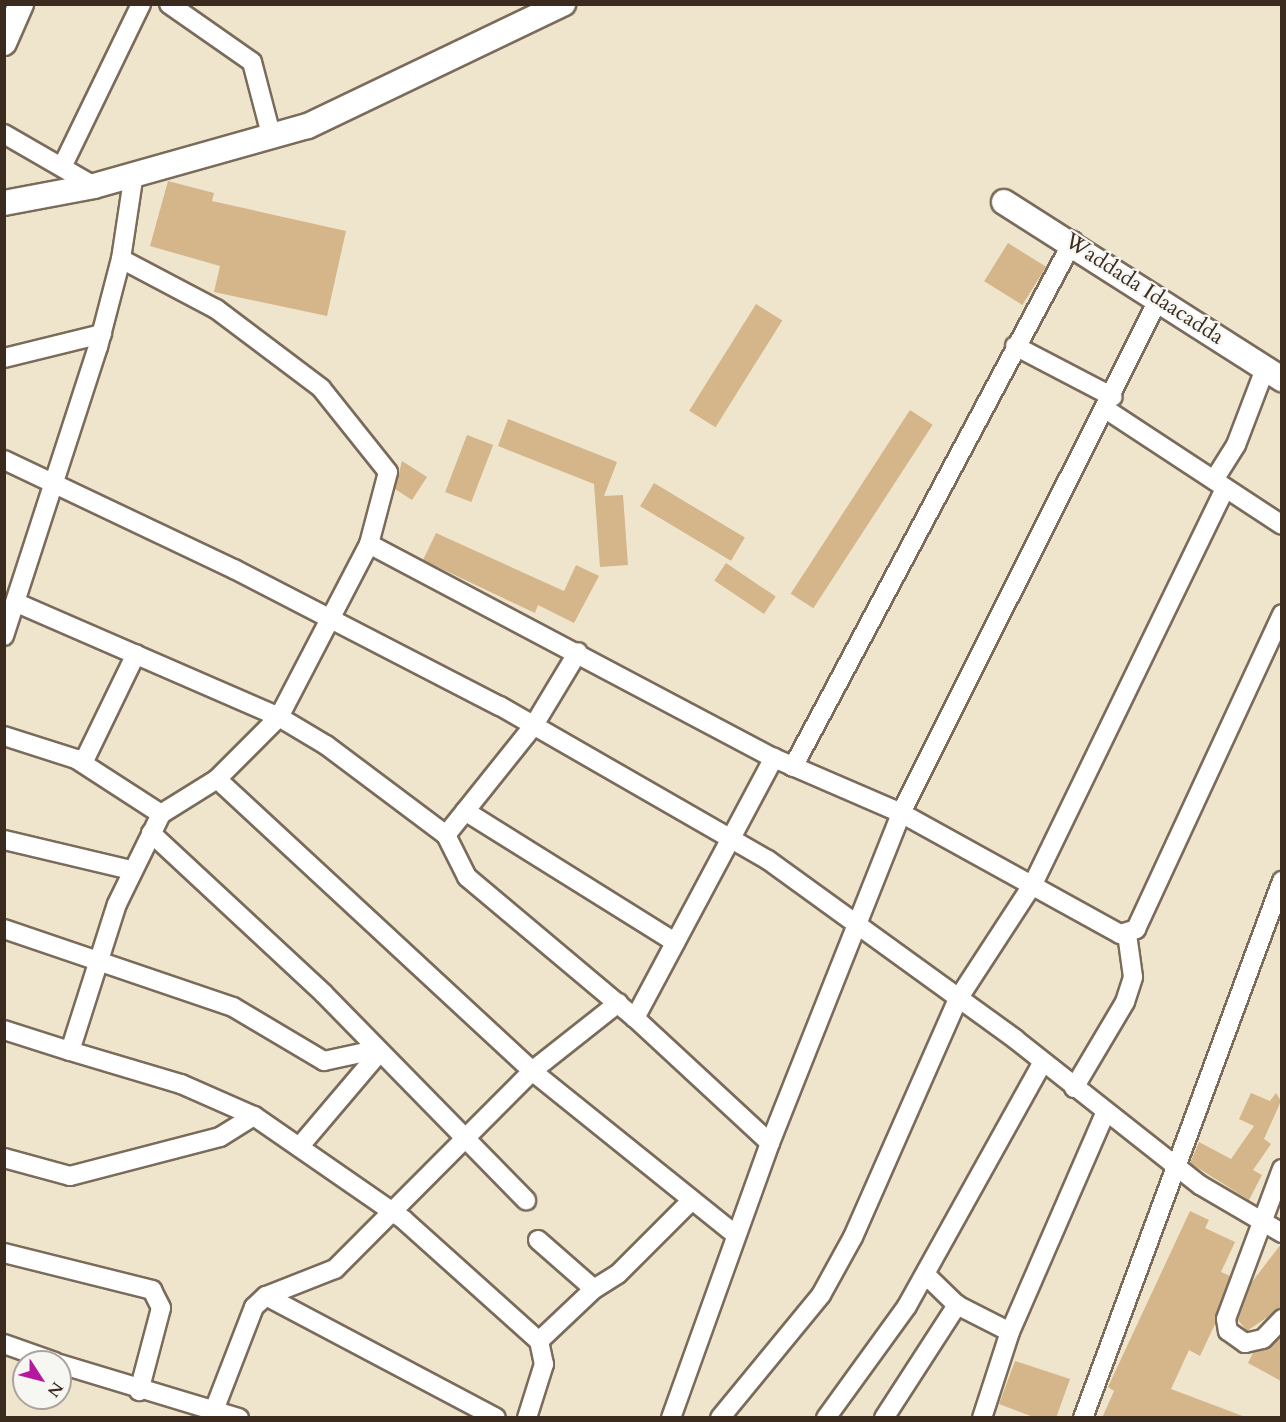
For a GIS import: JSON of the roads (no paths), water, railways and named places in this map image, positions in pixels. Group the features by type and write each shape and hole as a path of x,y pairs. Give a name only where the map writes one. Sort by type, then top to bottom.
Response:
{"main road":[{"path":"4,43 21,4"},
{"path":"4,203 94,186 134,173 272,138 358,107 563,4"},
{"name":"Waddada Idaacadda","path":"1004,202 1073,242 1273,374"}],"street":[{"path":"62,167 141,4"},
{"path":"169,4 252,62 272,138"},
{"path":"4,134 94,186"},
{"path":"4,636 56,486 102,334 121,259 134,173"},
{"path":"793,767 1015,346 1073,242"},
{"path":"70,1051 104,958 131,870 161,814 217,779 279,717 369,544 388,472 321,388 216,309 121,259"},
{"path":"672,1417 770,1143 901,813 1110,403 1159,298"},
{"path":"4,358 102,334"},
{"path":"1015,346 1110,403 1220,484 1281,525"},
{"path":"720,1418 821,1295 853,1237 958,999 1033,884 1220,484 1236,445 1273,374"},
{"path":"4,460 331,619 534,725 729,837 958,999 1172,1164 1281,1233"},
{"path":"369,544 578,651 774,758 901,813 1127,934"},
{"path":"17,603 279,717 326,745 446,836 467,877 618,1003 770,1143"},
{"path":"1127,934 1136,929 1281,614"},
{"path":"446,836 534,725 578,651"},
{"path":"83,763 136,654"},
{"path":"4,736 83,763 161,814"},
{"path":"635,1018 729,837 774,758"},
{"path":"217,779 532,1071 736,1235"},
{"path":"465,811 675,942"},
{"path":"151,833 324,994 462,1139 526,1200"},
{"path":"4,840 131,870"},
{"path":"1083,1418 1172,1164 1281,881"},
{"path":"4,929 104,958 233,1006 319,1059 377,1052"},
{"path":"1074,1088 1125,1002 1133,977 1127,934"},
{"path":"212,1415 242,1326 266,1296 335,1269 532,1071 618,1003"},
{"path":"4,1030 182,1084 254,1116 392,1212 539,1341 544,1364 527,1418"},
{"path":"300,1146 377,1052"},
{"path":"826,1418 926,1275 1042,1062"},
{"path":"982,1418 1010,1332 1105,1113"},
{"path":"4,1158 70,1176 219,1137 254,1116"},
{"path":"1281,1169 1265,1221 1226,1319 1228,1330 1245,1343 1263,1339 1281,1319"},
{"path":"539,1341 594,1289 618,1274 691,1201"},
{"path":"538,1240 594,1289"},
{"path":"4,1253 152,1290 161,1308 139,1391"},
{"path":"926,1275 957,1305 1010,1332"},
{"path":"266,1296 496,1418"},
{"path":"884,1418 957,1305"},
{"path":"4,1344 21,1350"},
{"path":"72,1368 212,1415 240,1418"}]}
